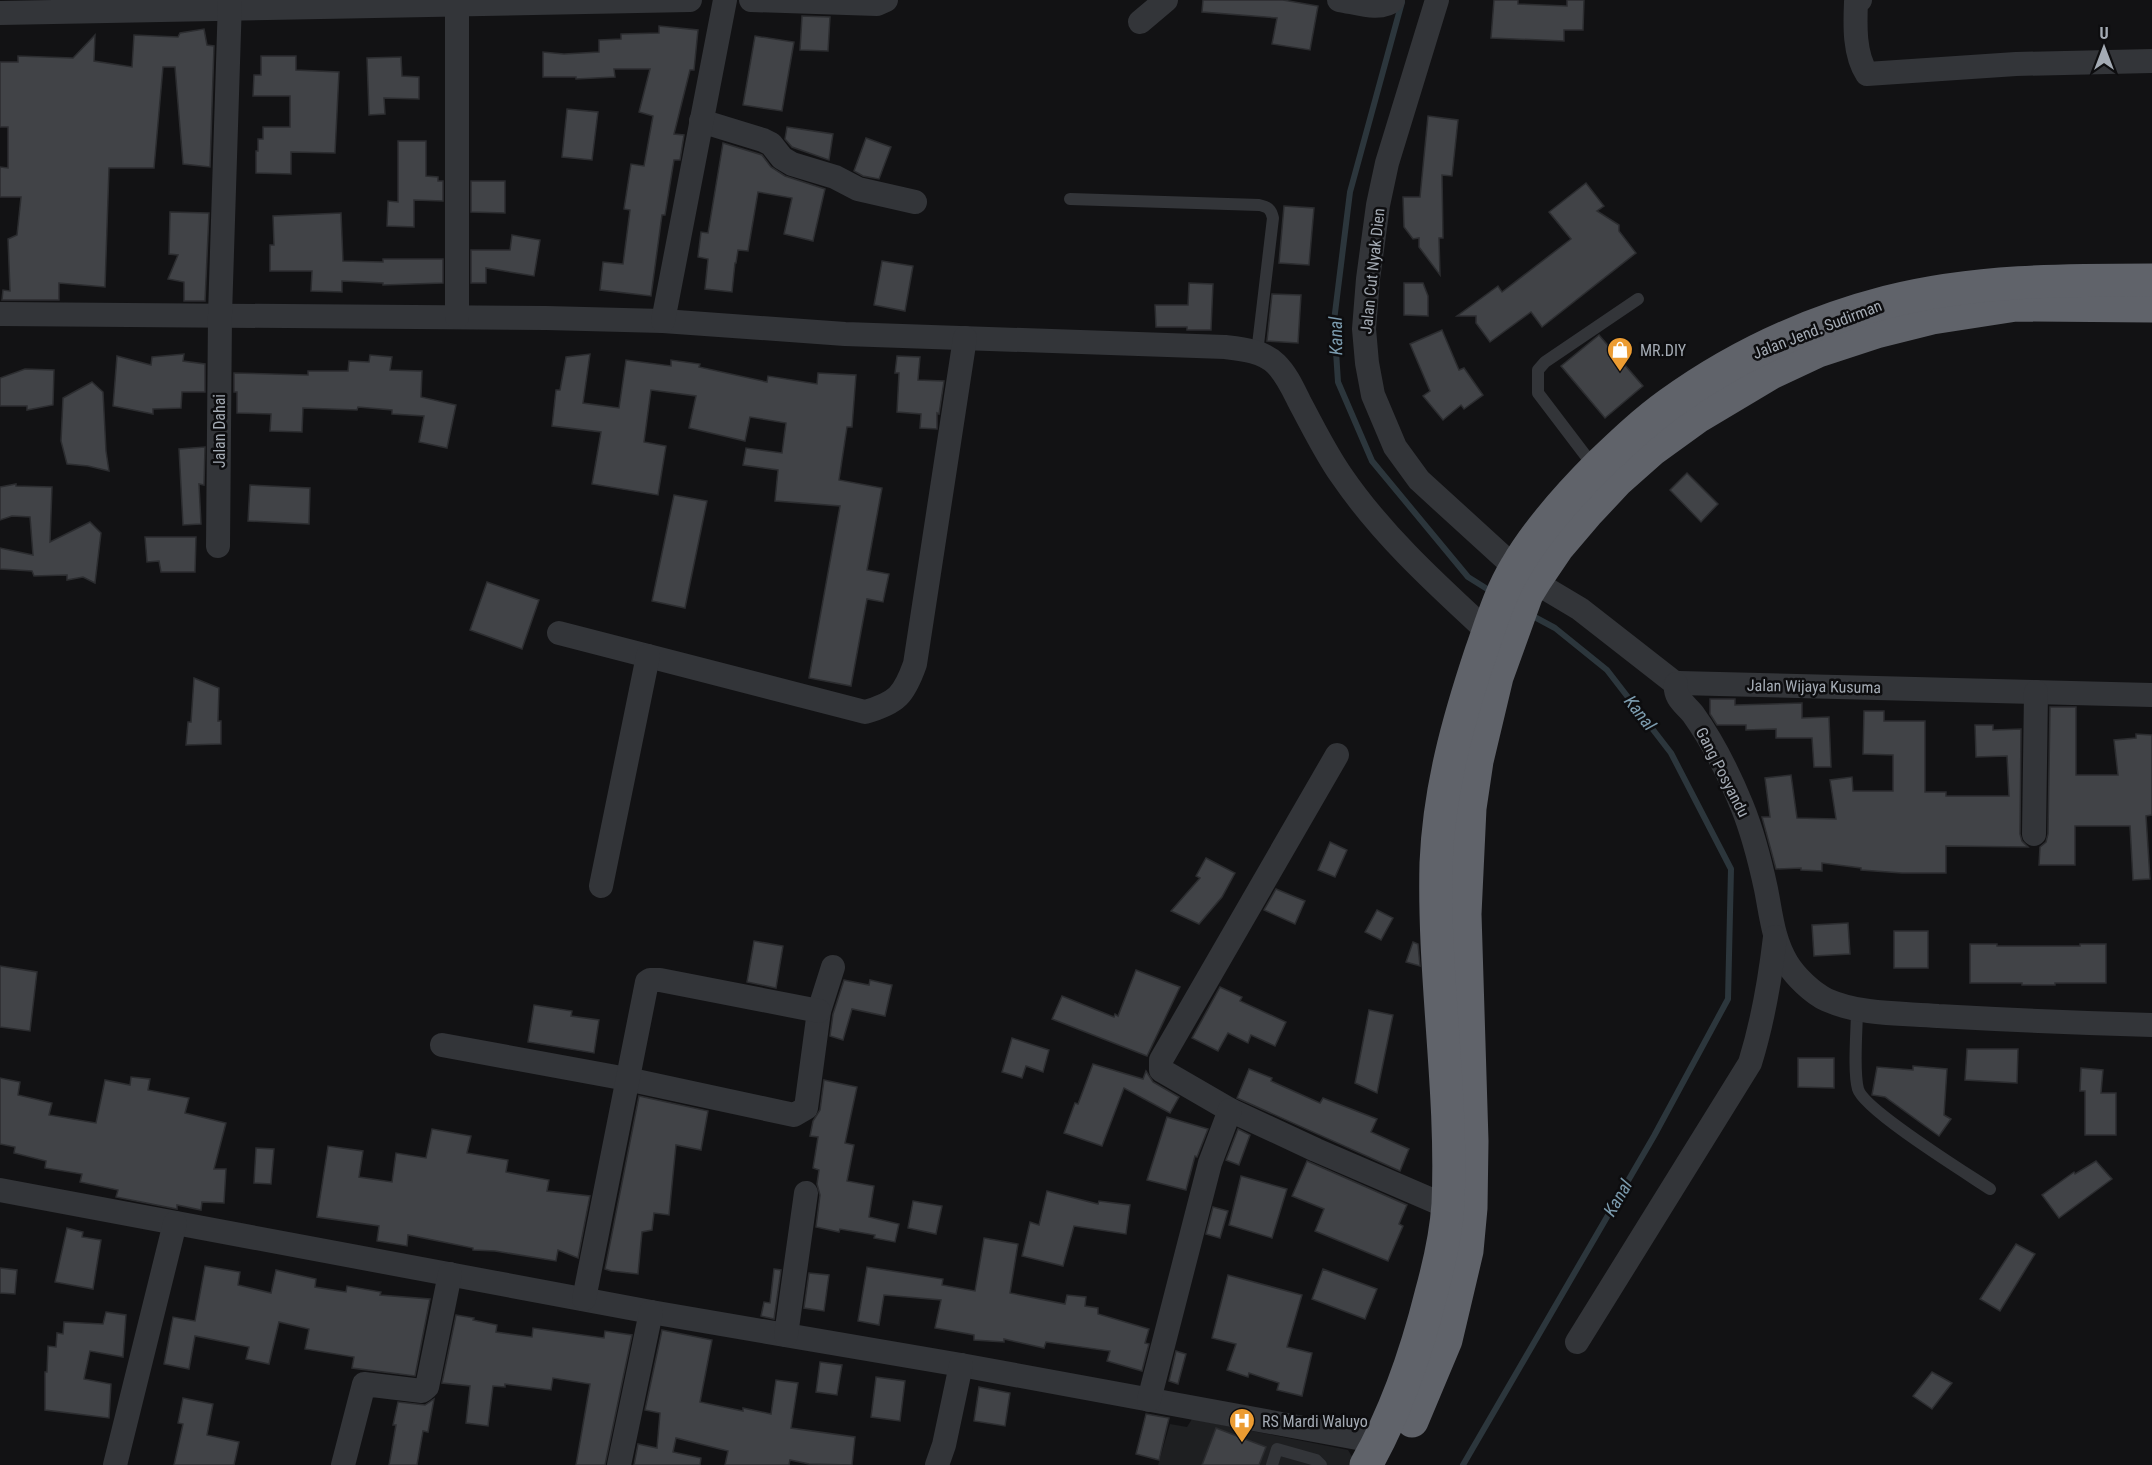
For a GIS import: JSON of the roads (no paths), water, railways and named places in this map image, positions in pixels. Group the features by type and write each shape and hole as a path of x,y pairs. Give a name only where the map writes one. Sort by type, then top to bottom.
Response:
{"highway":[{"name":"Jalan Jend. Sudirman","path":"1511,605 1554,514 1595,469 1666,406 1710,376 1747,356 1832,320 1886,302 1970,286 2064,280 2152,280"},
{"name":"Jalan Jend. Sudirman","path":"1511,605 1587,513 1617,481 1652,450 1699,416 1771,373 1818,351 1876,332 1932,318 2016,305 2152,306"},
{"path":"1448,1279 1443,1243 1448,1207 1448,1142 1437,916 1437,860 1443,794 1451,750 1511,605"},
{"path":"1378,1457 1419,1339 1448,1279 1467,1251 1471,1208 1472,1140 1464,914 1470,808 1484,727 1497,677 1511,605"}],"street":[{"path":"0,13 229,5 690,0"},
{"path":"663,321 725,0"},
{"path":"751,0 877,4 886,0"},
{"path":"1140,22 1166,0"},
{"path":"1339,0 1380,6 1393,0"},
{"name":"Jalan Cut Nyak Dien","path":"1437,0 1382,182 1367,289 1364,329 1367,363 1373,395 1395,447 1511,605"},
{"path":"1860,0 1856,2 1855,30 1862,67 1867,74 2016,64 2152,61"},
{"path":"457,3 457,317"},
{"name":"Jalan Dahai","path":"218,546 220,315 229,5"},
{"path":"701,121 763,140 771,144 782,158 792,164 835,177 858,189 915,202"},
{"path":"0,314 457,317 663,321 845,334 1225,347 1257,352 1275,363 1286,377 1340,474 1375,520 1418,566 1511,605 1580,609 1676,684"},
{"path":"559,633 865,712 886,706 901,695 908,684 915,664 965,338"},
{"path":"601,886 648,656"},
{"name":"Jalan Wijaya Kusuma","path":"1676,684 2152,695"},
{"name":"Gang Posyandu","path":"1676,684 1677,697 1701,725 1735,788 1752,829 1775,937"},
{"path":"2034,834 2036,692"},
{"path":"1337,755 1160,1064 1161,1070 1230,1110 1448,1207"},
{"path":"1775,937 1788,964 1804,983 1825,999 1857,1009 2031,1021 2152,1024"},
{"path":"1577,1342 1750,1063 1761,1028 1769,990 1775,937"},
{"path":"442,1045 627,1079 794,1115 806,1108 819,1011 833,967"},
{"path":"584,1299 645,985 650,980 660,980 819,1011"},
{"path":"1149,1400 1210,1163 1230,1110"},
{"path":"0,1190 651,1312 1149,1400 1281,1437 1378,1457"},
{"path":"786,1335 806,1193"},
{"path":"115,1465 175,1223"},
{"path":"342,1465 364,1384 422,1391 427,1387 450,1274"},
{"path":"620,1465 651,1312"},
{"path":"937,1465 944,1445 961,1365"}],"lane":[{"path":"1070,199 1268,207 1273,218 1257,352"},
{"path":"1595,469 1538,393 1538,370 1545,362 1638,299"},
{"path":"1857,1009 1856,1078 1858,1090 1864,1100 1881,1115 1990,1190"},
{"path":"1272,1465 1281,1437 1321,1465"}],"waterway":[{"name":"Kanal","path":"1402,2 1350,192 1334,321 1338,382 1372,461 1468,577 1492,592"},
{"name":"Kanal","path":"1463,1465 1654,1136 1728,999 1731,869 1671,753 1607,670 1555,628 1529,614"}],"place":[{"name":"MR.DIY","path":"1620,373"},
{"name":"RS Mardi Waluyo","path":"1242,1444"}]}
